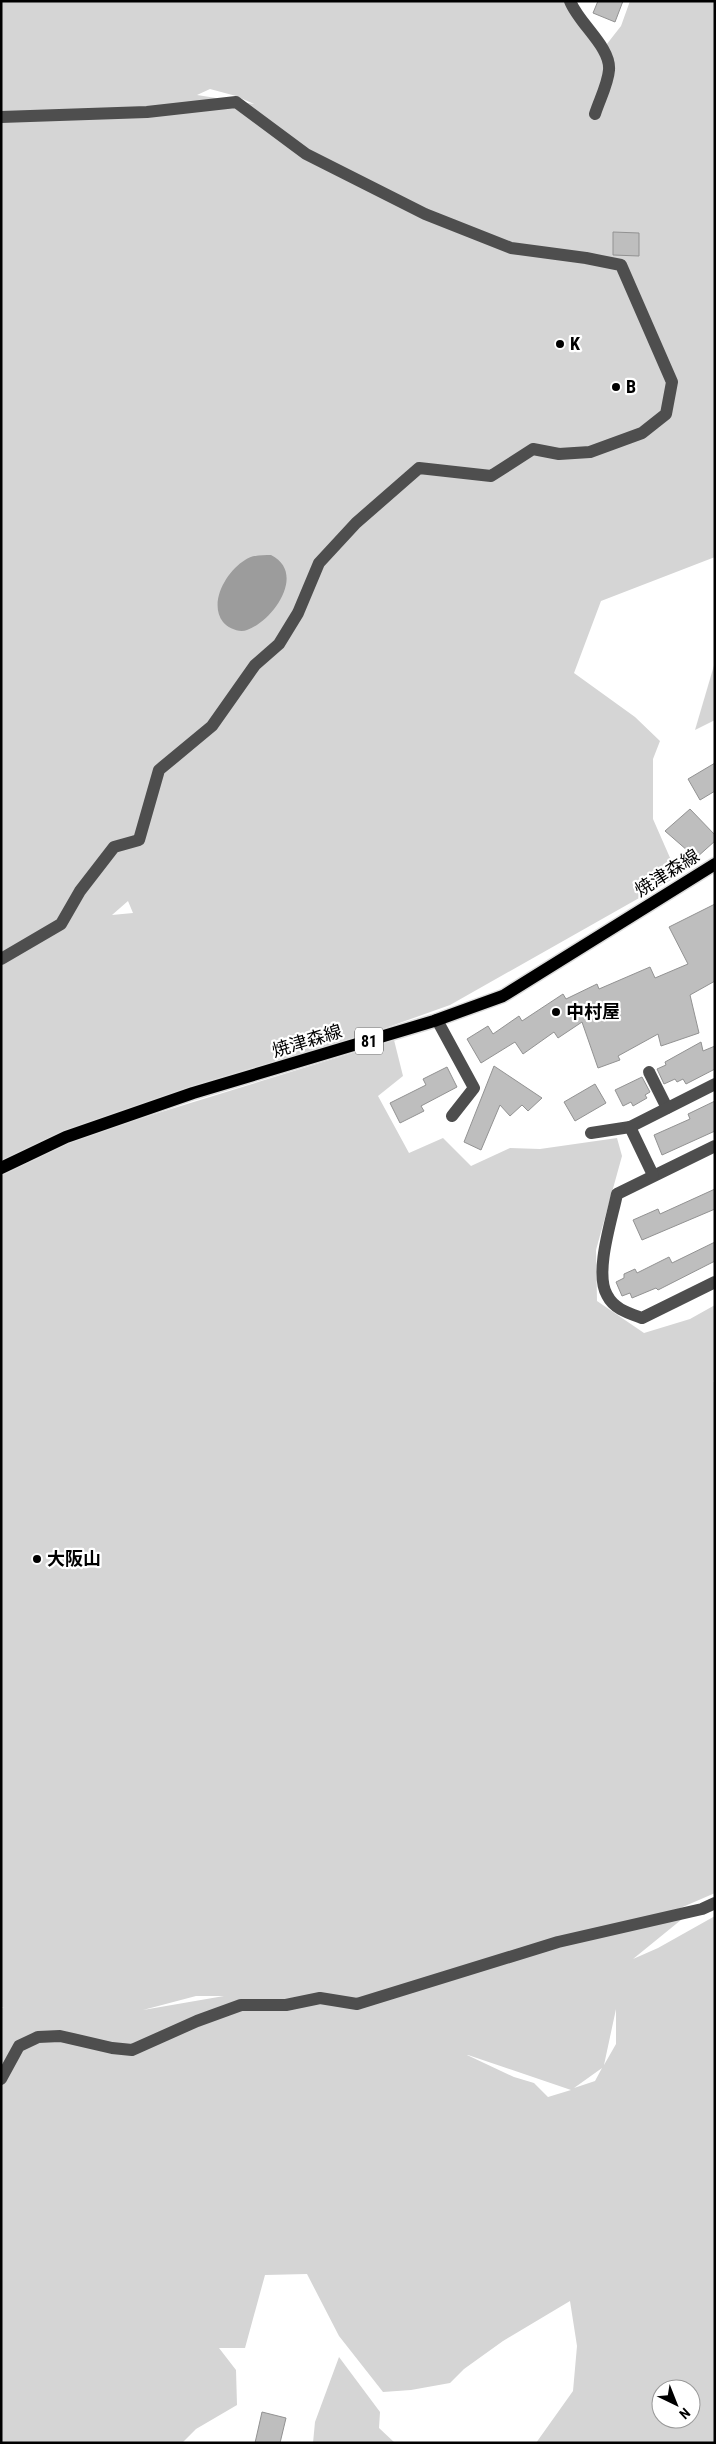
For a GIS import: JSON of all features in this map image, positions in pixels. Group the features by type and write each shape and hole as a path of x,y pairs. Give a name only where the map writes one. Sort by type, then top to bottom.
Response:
{"main road":[{"name":"焼津森線","path":"1,1168 66,1137 193,1093 437,1020 503,996 715,864"}],"street":[{"path":"570,1 575,13 608,56 609,71 595,114"},
{"path":"1,117 147,112 236,102 306,154 425,214 511,248 621,265 672,382 666,414 642,433 590,452 559,454 532,449 491,476 419,468 356,523 319,563 298,614 279,644 255,665 212,726 159,770 138,840 114,848 80,891 61,924 1,959"},
{"path":"437,1020 474,1088 452,1116"},
{"path":"648,1072 667,1108"},
{"path":"591,1133 630,1126 715,1084"},
{"path":"630,1126 653,1175"},
{"path":"715,1146 617,1194 602,1262 606,1294 621,1311 642,1318 715,1282"},
{"path":"1,2078 19,2046 38,2037 60,2036 112,2048 132,2050 197,2021 242,2005 286,2005 320,1998 357,2004 558,1942 702,1909 715,1903"}],"shaded area":[{"path":"1,1 573,1 603,49 621,26 630,1 715,1 715,557 601,601 574,673 635,717 660,741 653,759 653,819 678,876 450,1005 77,1138 394,1040 403,1076 378,1096 409,1153 443,1138 471,1166 510,1148 540,1149 617,1138 622,1156 596,1250 597,1301 644,1333 690,1319 715,1305 715,1382 713,1380 715,1385 715,1893 662,1916 692,1911 633,1959 658,1948 715,1916 715,2443 536,2443 573,2391 577,2346 570,2301 503,2341 464,2369 450,2383 411,2390 383,2392 339,2336 307,2274 265,2275 245,2348 219,2348 236,2370 237,2405 196,2429 182,2443 1,2443 1,2008 4,2008 1,2007","holes":["210,89 236,96 254,104 197,95","128,901 133,913 112,915","196,1996 224,1996 143,2010","616,2009 616,2044 604,2065","467,2055 571,2090 548,2097 534,2083 514,2077","602,2068 595,2081 574,2088"]},
{"path":"271,555 281,563 286,573 286,584 276,607 257,625 247,630 231,628 223,622 219,614 218,605 219,596 226,579 238,565 248,558"},
{"path":"715,662 715,720 695,730"},
{"path":"339,2357 380,2412 379,2428 395,2443 313,2443 315,2422"}],"building":[{"path":"598,1 623,1 615,22 593,13"},
{"path":"613,232 639,233 639,256 613,255"},
{"path":"715,763 715,791 700,800 688,779"},
{"path":"690,809 715,835 715,841 696,858 665,831"},
{"path":"715,904 715,981 690,995 699,1033 661,1046 658,1034 618,1056 620,1060 598,1068 582,1022 558,1038 554,1032 523,1054 515,1042 481,1063 467,1039 488,1026 493,1034 519,1016 522,1021 563,994 566,999 597,984 599,989 650,967 655,978 688,964 669,927"},
{"path":"701,1042 703,1051 715,1046 715,1069 686,1084 683,1079 677,1082 675,1079 664,1084 657,1069 666,1065 665,1062"},
{"path":"494,1066 542,1098 528,1111 522,1105 510,1116 500,1105 481,1150 464,1142"},
{"path":"447,1067 457,1087 421,1106 424,1111 400,1123 390,1103 426,1085 423,1079"},
{"path":"642,1077 650,1092 645,1095 647,1098 633,1106 631,1102 623,1106 615,1090"},
{"path":"595,1084 606,1103 575,1121 564,1102"},
{"path":"715,1101 715,1131 662,1155 654,1135 690,1119 688,1114"},
{"path":"715,1189 715,1209 642,1240 633,1220 658,1209 660,1214"},
{"path":"715,1242 715,1261 658,1290 656,1288 632,1298 630,1293 622,1296 616,1282 624,1278 624,1274 635,1269 637,1273 669,1257 672,1263"},
{"path":"262,2412 286,2418 280,2443 255,2443"}],"place":[{"name":"K","path":"560,344"},
{"name":"B","path":"616,387"},
{"name":"中村屋","path":"556,1012"},
{"name":"大阪山","path":"37,1559"}]}
